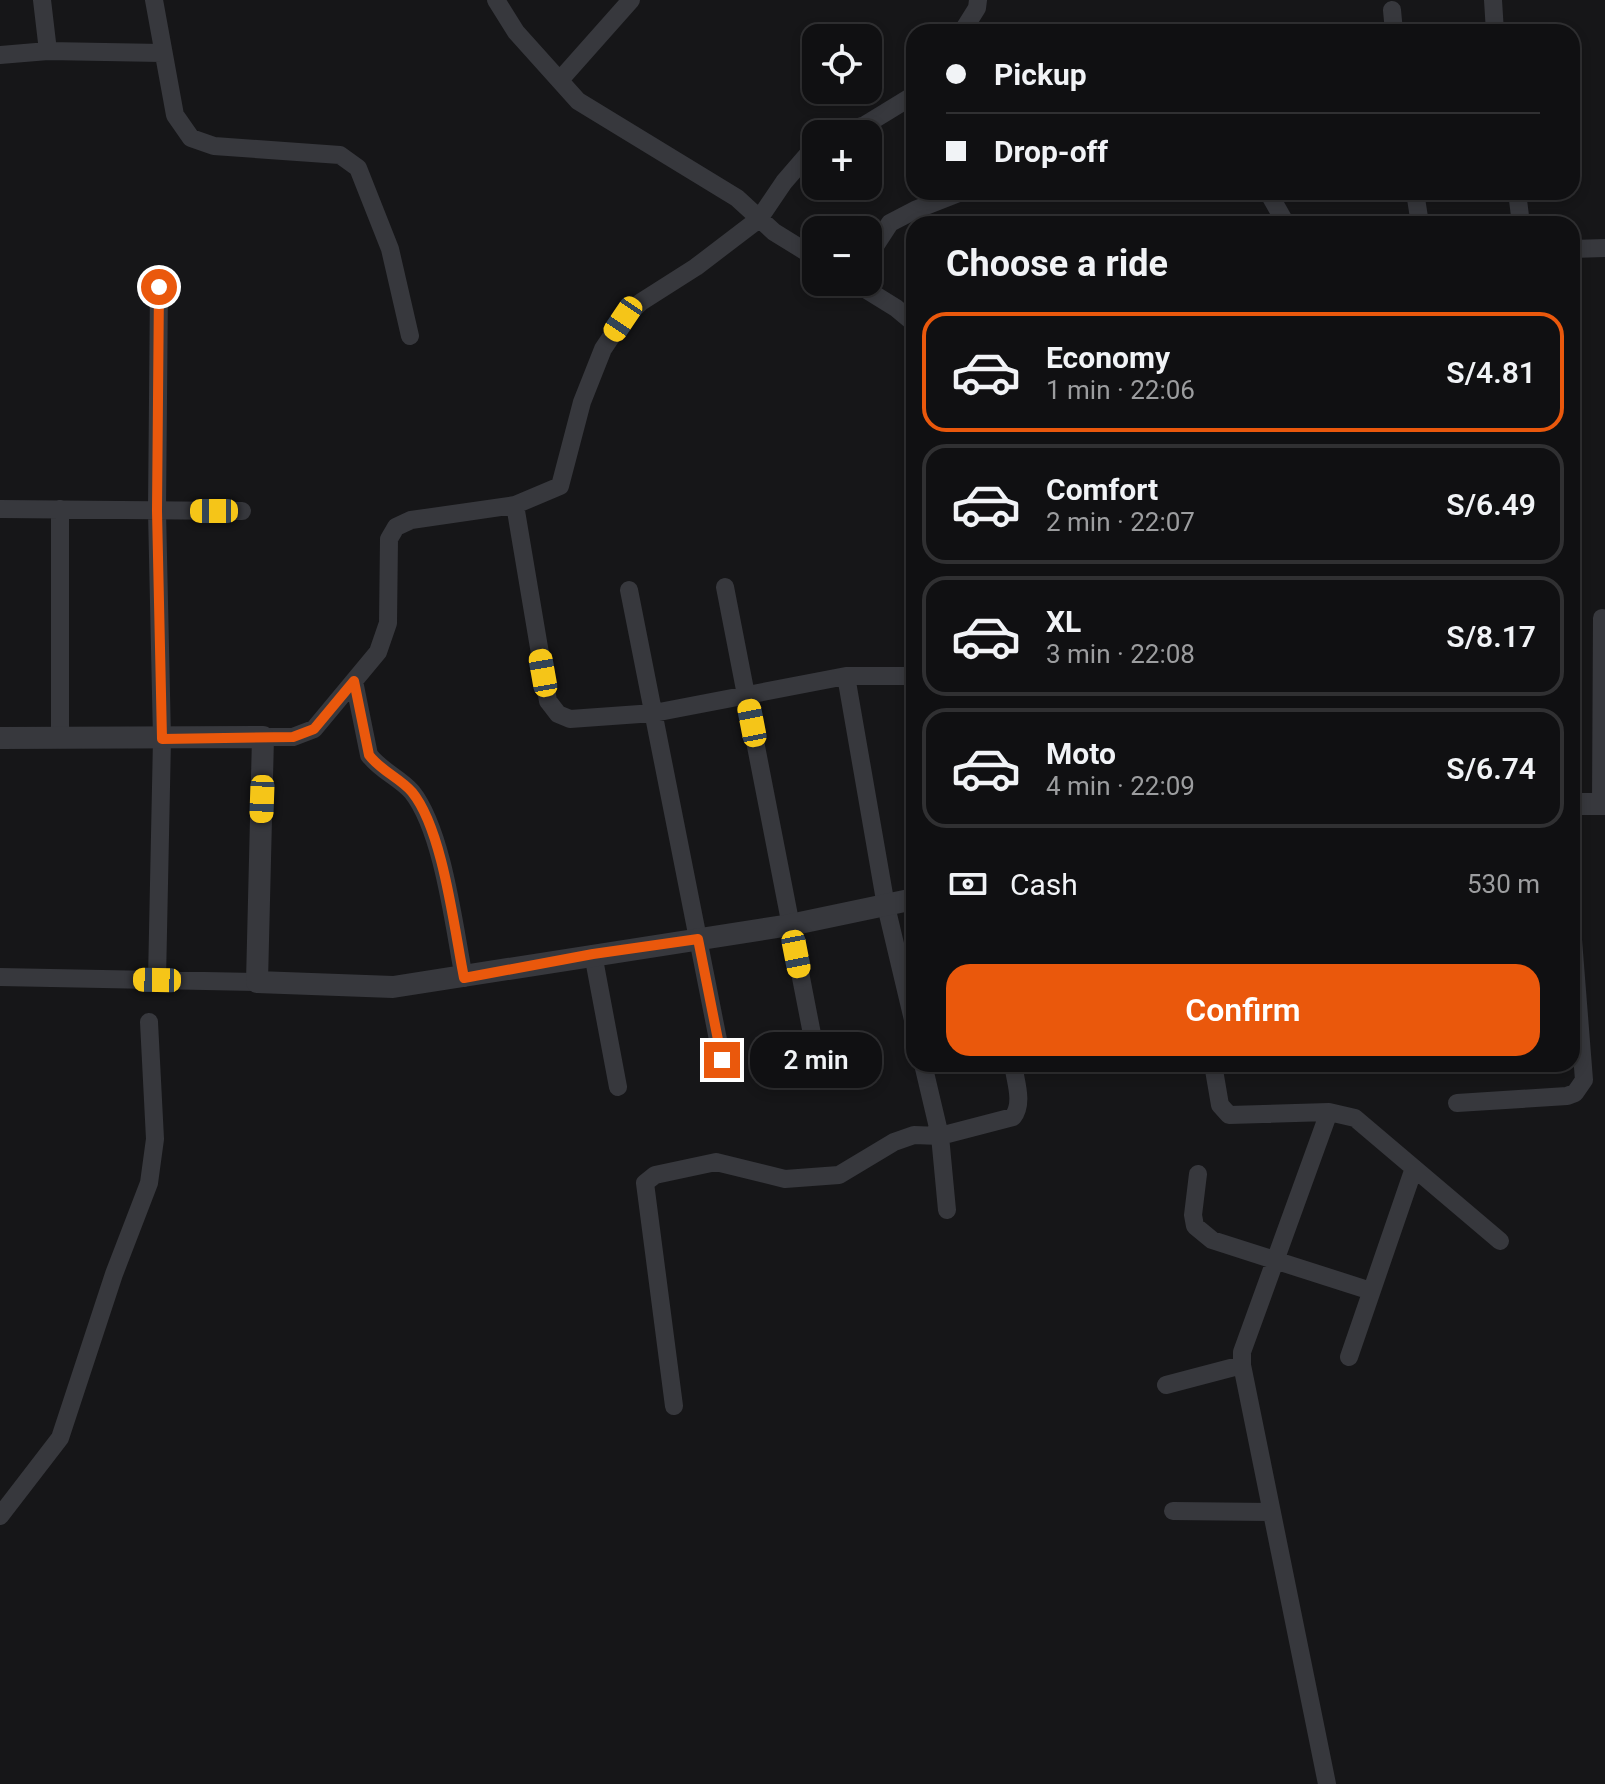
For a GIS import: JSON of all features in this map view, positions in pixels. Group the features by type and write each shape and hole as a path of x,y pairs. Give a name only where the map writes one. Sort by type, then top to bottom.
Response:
{"street":[{"path":"42,0 48,51"},
{"path":"154,0 175,115 185,132 195,141 214,146 340,155 358,168 390,249 410,336"},
{"path":"496,0 516,32 578,101 737,198 774,232 802,249"},
{"path":"560,80 631,0"},
{"path":"967,24 977,8 978,0"},
{"path":"1493,0 1494,24"},
{"path":"1392,10 1393,24"},
{"path":"0,55 48,51 162,53"},
{"path":"873,120 906,100"},
{"path":"0,738 293,737 314,729 378,652 388,623 389,539 396,527 411,520 515,505 560,486 582,402 603,349 623,319 641,302 696,267 759,219 802,161"},
{"path":"882,235 890,223 941,200"},
{"path":"1580,249 1605,248"},
{"path":"157,980 162,739 157,511 159,287"},
{"path":"877,296 906,316"},
{"path":"515,505 548,701 558,714 570,719 654,713 846,676 906,676"},
{"path":"0,509 242,511"},
{"path":"60,509 60,739"},
{"path":"725,587 819,1070"},
{"path":"629,590 722,1060"},
{"path":"1580,804 1603,804 1602,618"},
{"path":"846,676 886,906 906,990"},
{"path":"354,681 369,755 411,791 435,836 464,978"},
{"path":"257,982 263,737"},
{"path":"0,977 393,987 790,925 906,901"},
{"path":"593,954 618,1087"},
{"path":"0,1516 60,1438 114,1274 149,1183 155,1139 149,1022"},
{"path":"1457,1103 1575,1093 1584,1080 1580,1044"},
{"path":"925,1072 940,1136 947,1210"},
{"path":"674,1406 646,1198 645,1183 648,1179 716,1162 785,1179 824,1177 845,1172 894,1142 914,1135 940,1136 1013,1117 1019,1103 1014,1072"},
{"path":"1214,1072 1220,1105 1229,1115 1329,1112 1355,1118 1500,1241"},
{"path":"1327,1784 1242,1365 1242,1352 1329,1112"},
{"path":"1349,1357 1414,1168"},
{"path":"1198,1174 1193,1215 1195,1226 1212,1240 1371,1291"},
{"path":"1166,1385 1242,1365"},
{"path":"1173,1511 1271,1512"}],"route":[{"path":"159,287 157,511 162,739 293,737 314,729 354,681 369,755 411,791 435,836 464,978 593,954 698,939 722,1060"}]}
